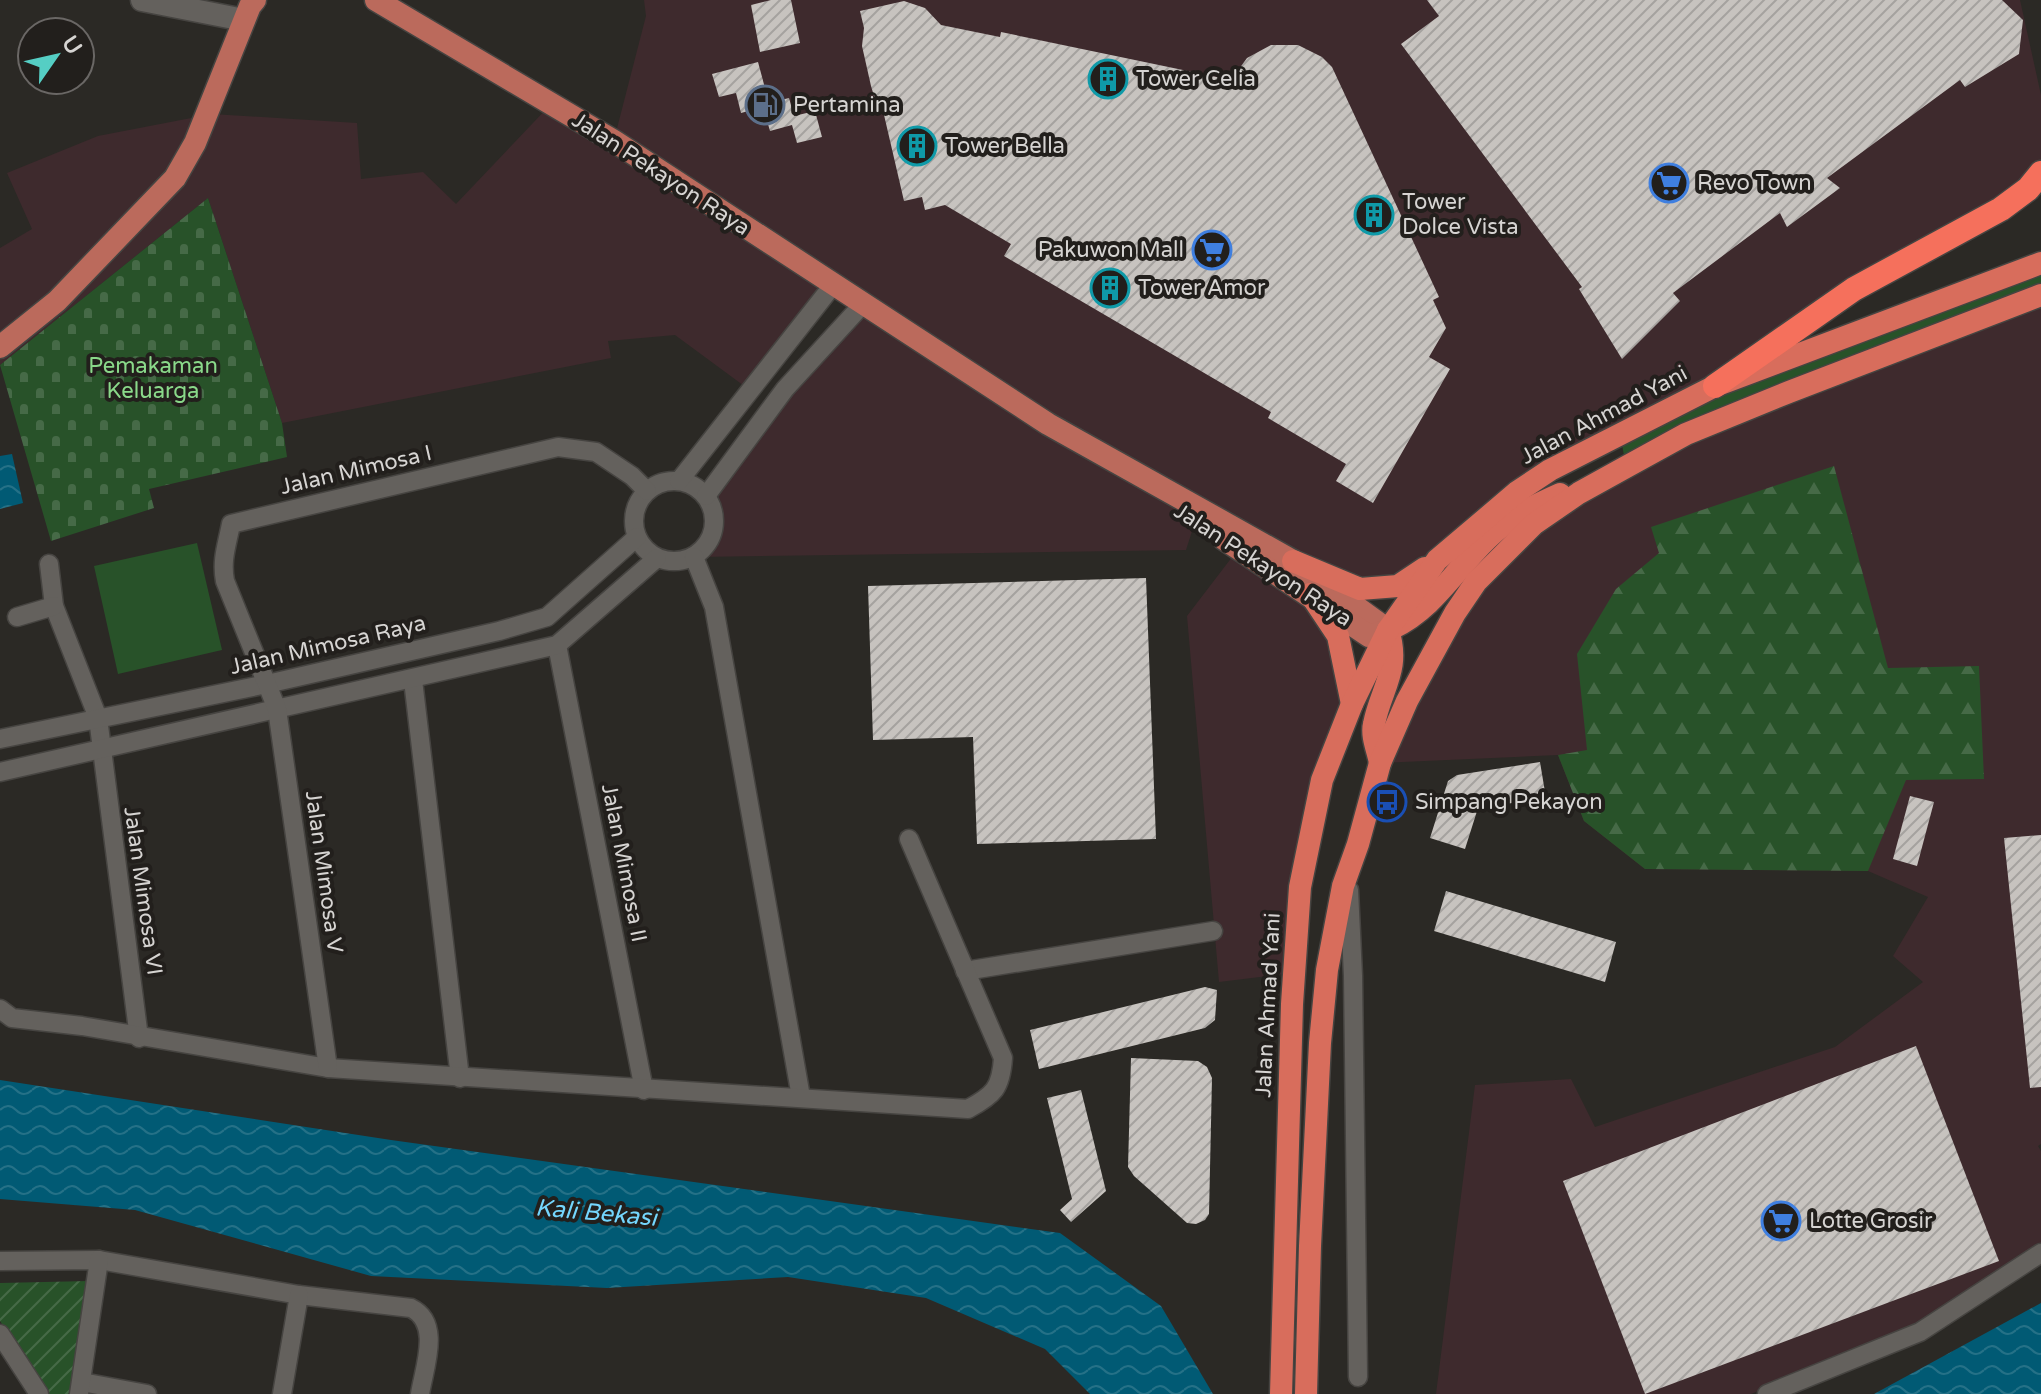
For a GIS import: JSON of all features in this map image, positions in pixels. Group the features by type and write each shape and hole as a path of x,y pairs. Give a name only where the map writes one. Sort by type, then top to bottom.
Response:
{"highway":[{"path":"1715,386 1854,289 2001,209 2028,189 2041,173"},
{"name":"Jalan Ahmad Yani","path":"1281,1394 1292,1004 1300,887 1322,780 1352,704 1388,630 1437,560 1517,492 1550,470 1715,386 2041,263"},
{"path":"1320,1394 1319,1265 1326,1053 1349,890 1380,763 1437,643 1476,582 1534,524 1579,493 1686,434 2041,295"},
{"path":"1380,763 1373,728 1391,674 1394,648 1388,630 1413,618 1488,538 1521,511 1626,467"},
{"path":"1293,561 1360,589 1398,586 1437,560"},
{"path":"1310,594 1338,636 1352,704"},
{"path":"1306,1394 1310,1246 1325,985 1343,886 1358,844"}],"main road":[{"path":"0,347 57,301 175,178 195,143 244,20 255,0"},
{"name":"Jalan Pekayon Raya","path":"376,0 614,141 862,305 1077,441 1293,561 1388,630"},
{"name":"Jalan Pekayon Raya","path":"942,355 1310,594 1369,636 1388,630"}],"street":[{"path":"142,0 244,20"},
{"path":"679,481 833,285"},
{"path":"706,496 785,389 862,305"},
{"name":"Jalan Mimosa I","path":"267,684 225,581 223,556 231,524 558,447 596,452 632,476 647,491"},
{"path":"679,481 694,486 706,496 714,512 714,530 707,546 694,557 669,562 645,549 637,537 633,521 637,504 647,491 662,482 679,481"},
{"name":"Jalan Mimosa Raya","path":"0,739 267,684 499,631 547,617 637,537"},
{"path":"694,557 714,607 801,1097"},
{"path":"0,772 557,645 657,558"},
{"name":"Jalan Mimosa VI","path":"49,564 54,606 98,718 139,1038"},
{"path":"17,617 54,606"},
{"path":"499,631 506,658"},
{"name":"Jalan Mimosa II","path":"557,645 644,1090"},
{"path":"413,680 460,1078"},
{"name":"Jalan Mimosa V","path":"267,684 277,709 328,1068"},
{"path":"0,1009 12,1018 82,1026 328,1068 968,1109 990,1097 1002,1077 1003,1058 909,839"},
{"path":"1349,890 1353,976 1358,1377"},
{"path":"965,971 1213,931"},
{"path":"1767,1394 1920,1332 2041,1253"},
{"path":"99,1260 80,1388 147,1394"},
{"path":"0,1261 99,1260 299,1295 411,1308 423,1318 430,1344 420,1394"},
{"path":"282,1394 299,1295"},
{"path":"0,1334 39,1394"}],"shaded area":[{"path":"644,0 2020,0 2041,95 2041,173 1620,433 1437,560 1360,589 1165,500 1195,522 1186,550 694,557 707,546 714,530 714,512 706,496 862,305 833,285 751,391 675,335 608,341 611,358 282,423 208,198 0,365 0,248 32,229 7,173 98,136 212,114 357,123 361,179 423,172 456,204 552,103 614,140 646,16"},
{"path":"2041,295 2041,1144 2038,1146 2041,1151 2041,1248 1918,1328 1751,1394 1436,1394 1475,1085 1571,1079 1595,1127 1835,1047 1923,982 1893,956 1928,897 1868,871 1645,869 1584,821 1558,755 1380,763 1476,582 1600,482"},
{"path":"1239,548 1282,576 1338,636 1352,704 1322,781 1293,973 1219,982 1187,616"}],"green space":[{"name":"Pemakaman Keluarga","path":"208,198 282,423 287,457 149,489 154,508 51,541 0,365"},
{"path":"2041,263 2041,295 1626,467 1620,433"},
{"path":"1834,466 1888,668 1979,666 1984,779 1906,780 1868,871 1645,869 1584,821 1558,755 1587,750 1577,654 1616,589 1659,553 1651,527"},
{"path":"197,543 222,650 118,674 94,566"},
{"path":"89,1281 72,1394 49,1394 0,1321 0,1283"}],"water":[{"path":"12,454 23,503 0,509 0,456"},
{"name":"Kali Bekasi","path":"0,1080 391,1140 1060,1233 1161,1306 1213,1394 1090,1394 1045,1349 926,1298 788,1277 607,1288 371,1276 135,1210 0,1199"},
{"path":"2041,1303 2041,1394 1874,1394"}],"building":[{"path":"771,0 791,0 800,43 760,52 751,5"},
{"name":"Revo Town","path":"1427,0 2002,0 2023,20 2019,54 1965,87 1960,80 1827,178 1840,188 1787,227 1780,213 1673,293 1680,301 1622,359 1579,289 1582,287 1401,44 1439,16"},
{"name":"Pakuwon Mall","path":"904,1 925,8 941,25 1000,37 1001,32 1231,80 1247,58 1271,45 1298,45 1322,57 1332,67 1439,297 1433,300 1446,328 1429,357 1450,369 1373,503 1336,481 1346,464 1268,418 1271,412 1004,256 1011,244 945,205 925,210 922,197 904,201 881,102 874,96 871,86 862,46 864,28 860,11"},
{"name":"Pertamina","path":"758,62 769,103 789,98 794,116 815,111 822,137 797,143 792,125 770,131 763,107 741,113 736,93 719,97 712,74"},
{"path":"1146,578 1156,839 977,844 973,737 873,740 868,586"},
{"path":"1540,762 1546,798 1478,808 1465,849 1430,838 1448,781 1457,775"},
{"path":"1910,796 1934,802 1917,866 1893,859"},
{"path":"2041,835 2041,1087 2030,1088 2004,838"},
{"path":"1446,891 1616,942 1605,982 1434,931"},
{"path":"1205,987 1217,990 1215,1020 1205,1028 1039,1069 1030,1030"},
{"name":"Lotte Grosir","path":"1916,1046 1999,1261 1645,1394 1563,1181"},
{"path":"1131,1058 1198,1061 1207,1067 1212,1078 1209,1214 1196,1224 1187,1223 1128,1167"},
{"path":"1081,1090 1106,1191 1071,1222 1060,1210 1072,1199 1047,1098"}],"place":[{"name":"Tower Celia","path":"1108,79"},
{"name":"Pertamina","path":"765,105"},
{"name":"Tower Bella","path":"917,146"},
{"name":"Revo Town","path":"1669,183"},
{"name":"Tower Dolce Vista","path":"1374,215"},
{"name":"Pakuwon Mall","path":"1212,250"},
{"name":"Tower Amor","path":"1110,288"},
{"name":"Simpang Pekayon","path":"1387,802"},
{"name":"Lotte Grosir","path":"1781,1221"}]}
